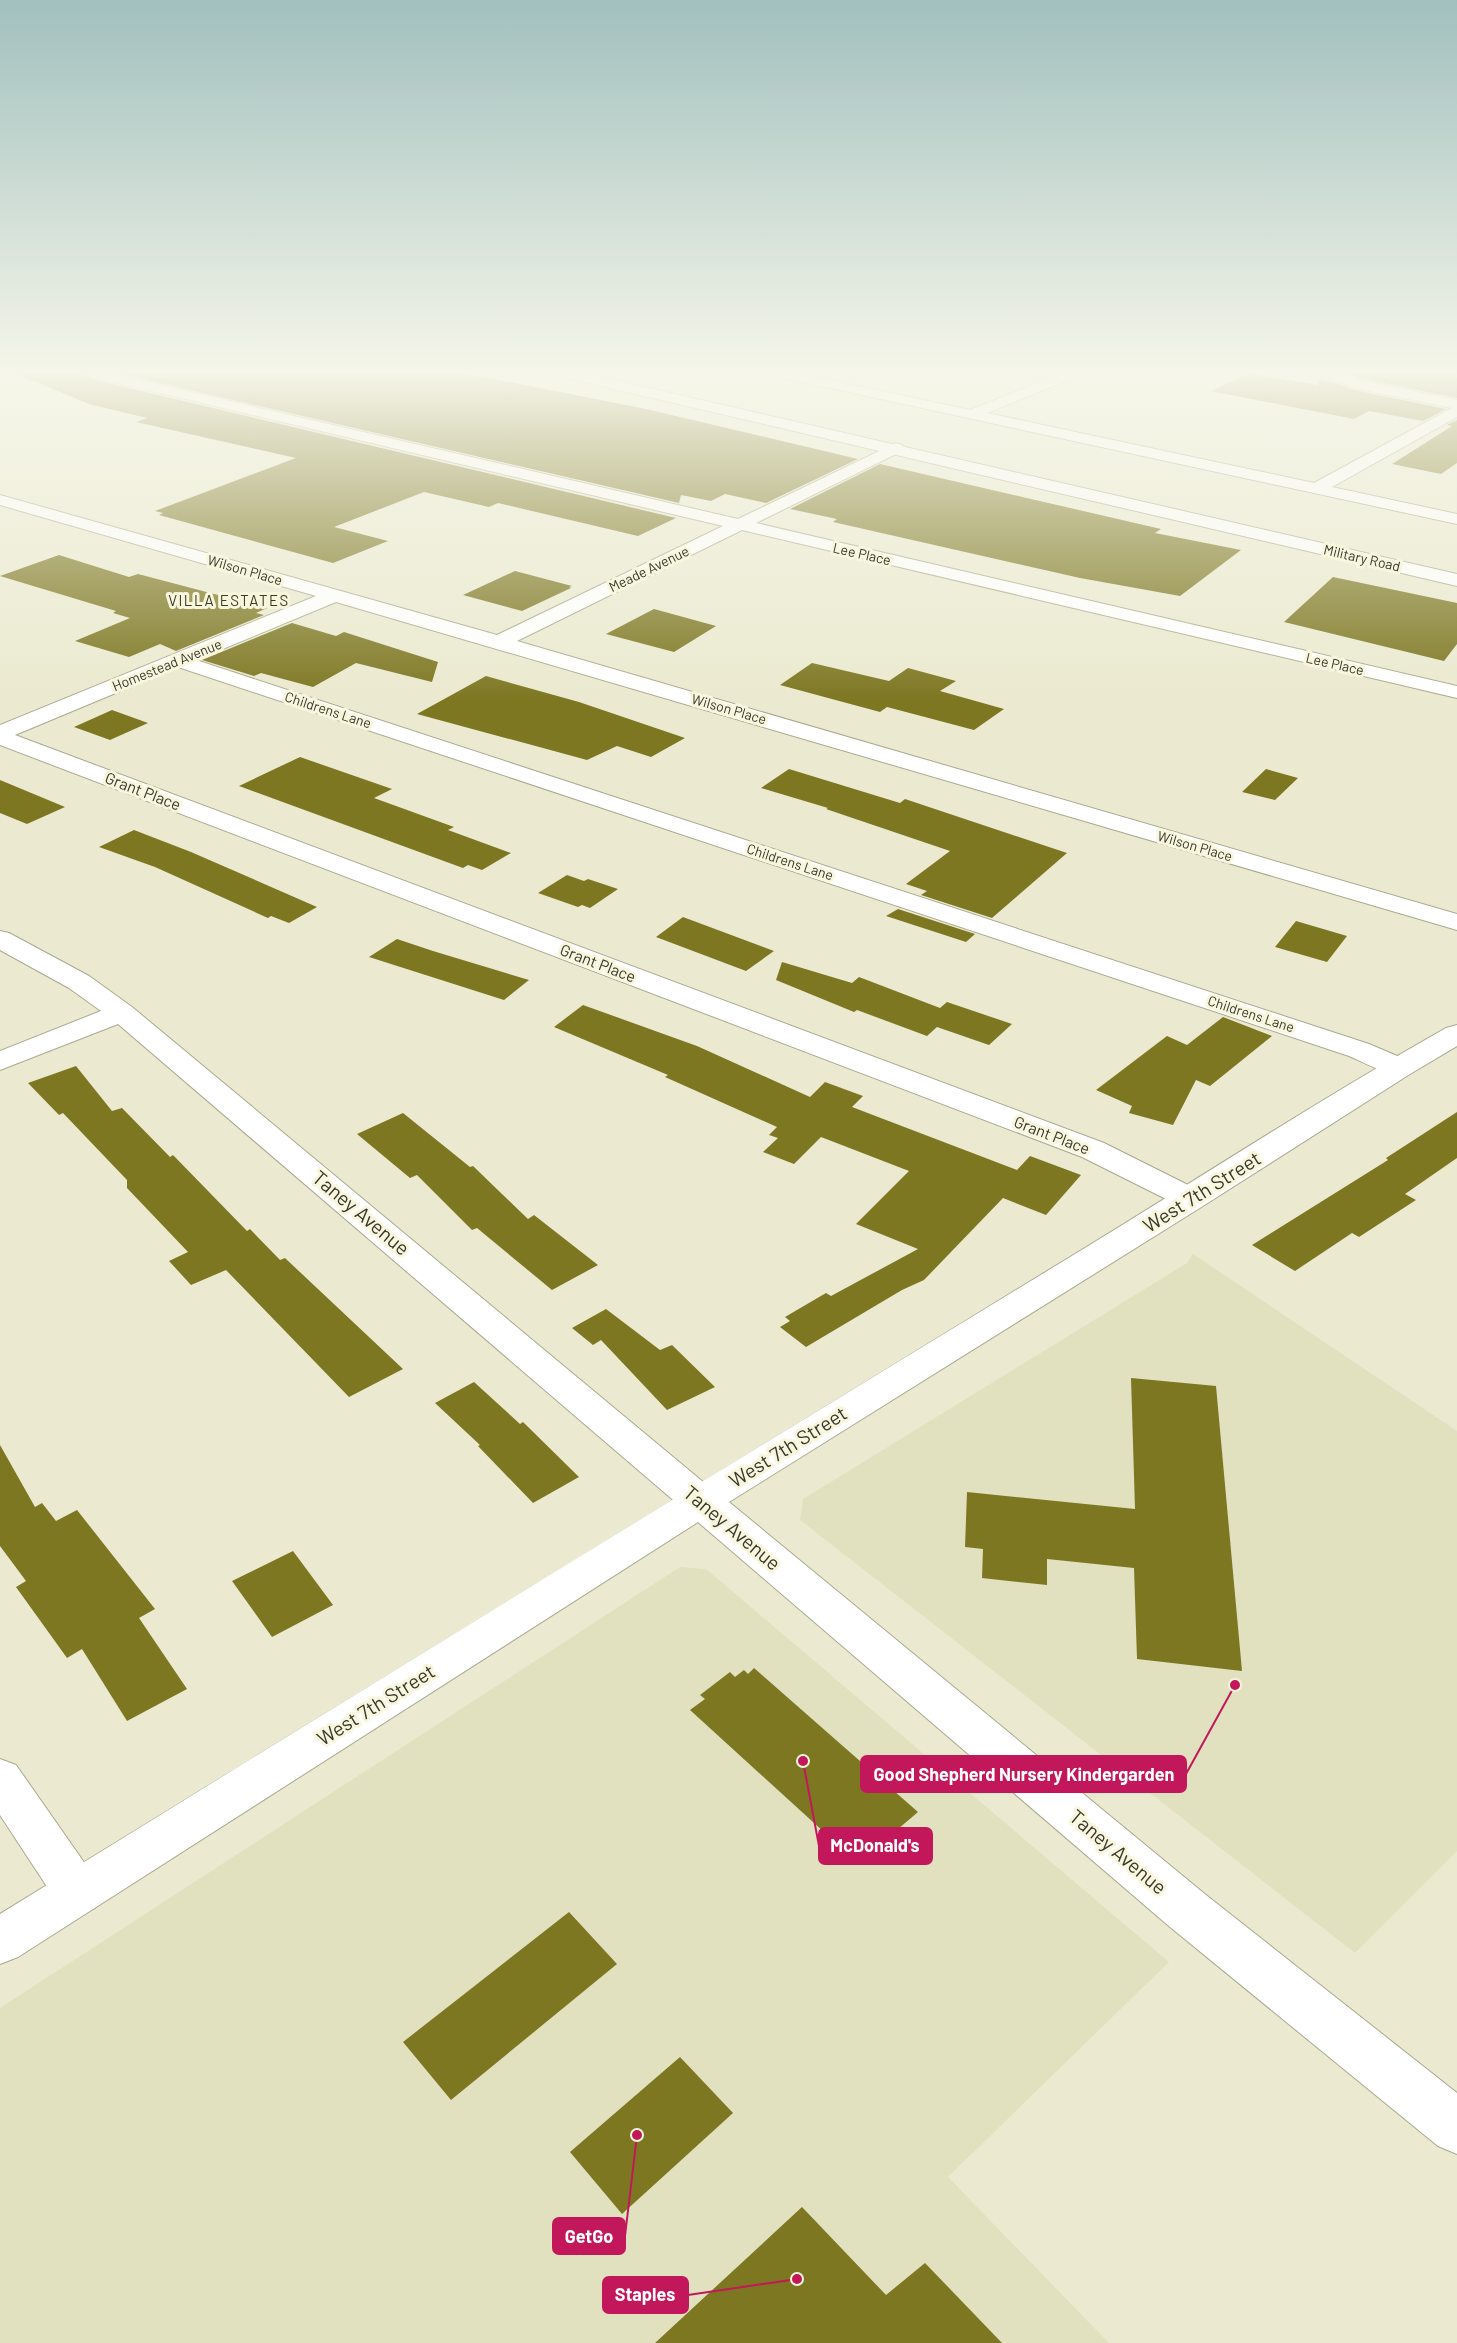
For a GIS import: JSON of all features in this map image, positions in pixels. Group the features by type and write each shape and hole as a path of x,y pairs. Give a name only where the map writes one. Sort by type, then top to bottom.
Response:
{"street":[{"name":"Lee Place","path":"557,482 1457,692"},
{"name":"Meade Avenue","path":"499,642 826,482"},
{"name":"Military Road","path":"1042,482 1457,580"},
{"path":"1285,482 1455,518"},
{"path":"1316,489 1328,482"},
{"name":"Wilson Place","path":"0,500 499,642 1457,922"},
{"name":"Homestead Avenue","path":"0,735 333,596"},
{"name":"Childrens Lane","path":"179,661 1359,1050 1399,1067"},
{"name":"Grant Place","path":"0,735 1093,1150 1191,1199"},
{"name":"Taney Avenue","path":"0,939 79,982 122,1013 1188,1911 1457,2127"},
{"path":"0,1060 122,1013"},
{"name":"West 7th Street","path":"0,1941 700,1501 1191,1199 1399,1067 1457,1034"},
{"path":"0,1778 78,1893"}],"shaded area":[{"path":"1193,1254 1457,1431 1457,1851 1355,1953 800,1520 803,1499 1187,1263"},
{"path":"680,1567 706,1569 1169,1962 948,2177 1109,2343 0,2343 0,2008"}],"building":[{"path":"231,482 526,482 676,518 638,536 498,503 489,507 424,492 334,527 388,541 333,563 159,515 163,513 155,511"},
{"path":"590,482 809,482 766,503 725,494 711,501 681,495 679,503"},
{"path":"843,482 959,482 1161,529 1155,533 1241,550 1180,596 1080,578 833,522 837,519 790,509"},
{"path":"59,555 129,577 138,574 267,608 256,613 264,615 176,651 160,644 129,657 75,641 130,618 113,613 116,611 0,576"},
{"path":"515,571 572,586 522,611 463,595"},
{"path":"1333,577 1457,603 1457,644 1444,661 1284,622"},
{"path":"654,609 716,626 674,652 606,634"},
{"path":"292,623 336,636 344,632 438,662 432,682 356,663 313,687 261,673 254,676 202,660"},
{"path":"812,663 889,681 908,668 956,681 940,691 1004,709 974,730 887,707 880,712 780,685"},
{"path":"486,676 579,702 685,738 651,757 617,746 587,760 417,714"},
{"path":"112,710 148,723 110,740 74,727"},
{"path":"300,757 392,789 374,798 454,827 448,830 511,853 482,870 468,865 463,868 239,786"},
{"path":"789,769 900,803 905,799 1067,853 992,918 921,895 927,891 906,884 950,851 826,809 828,808 761,788"},
{"path":"1266,769 1298,778 1275,800 1242,792"},
{"path":"0,780 65,807 27,824 0,813"},
{"path":"134,830 191,852 317,907 289,923 271,916 268,918 155,867 99,847"},
{"path":"567,875 618,889 590,908 582,905 578,907 538,893"},
{"path":"898,909 975,934 966,942 886,916"},
{"path":"683,917 774,951 746,971 656,937"},
{"path":"1296,921 1347,936 1327,962 1275,947"},
{"path":"397,939 529,980 504,1000 369,957"},
{"path":"782,962 852,983 859,977 940,1008 947,1002 1012,1024 989,1045 937,1027 927,1036 857,1010 854,1012 776,980"},
{"path":"583,1005 697,1046 810,1097 825,1082 863,1096 852,1107 1017,1170 1030,1156 1081,1175 1046,1215 1003,1198 924,1280 902,1290 806,1347 780,1327 790,1321 785,1317 826,1293 831,1296 918,1249 856,1224 909,1171 821,1137 794,1164 763,1152 778,1138 769,1135 777,1127 665,1077 668,1075 554,1027"},
{"path":"1223,1017 1272,1036 1210,1086 1196,1080 1173,1125 1129,1113 1132,1106 1096,1090 1167,1036 1187,1045"},
{"path":"76,1066 112,1111 122,1108 170,1157 173,1155 247,1231 250,1229 280,1260 285,1258 403,1369 349,1397 226,1270 191,1285 169,1261 188,1252 127,1188 127,1180 63,1113 59,1115 28,1083"},
{"path":"1457,1112 1457,1158 1405,1194 1416,1200 1359,1237 1352,1233 1295,1271 1252,1245 1388,1160 1386,1158"},
{"path":"403,1113 470,1167 473,1166 528,1219 534,1215 598,1265 552,1290 477,1228 472,1230 417,1175 410,1178 357,1134"},
{"path":"606,1309 660,1350 672,1345 715,1387 667,1410 601,1340 593,1345 572,1328"},
{"path":"1131,1378 1216,1386 1242,1671 1137,1659 1134,1568 1047,1559 1047,1585 982,1578 983,1549 965,1547 967,1492 1135,1509"},
{"path":"474,1382 520,1424 523,1422 579,1477 533,1503 478,1446 480,1445 435,1403"},
{"path":"0,1445 35,1507 42,1503 56,1521 77,1510 155,1609 139,1618 187,1689 127,1721 82,1649 67,1658 16,1587 26,1581 0,1546"},
{"path":"293,1551 333,1605 272,1637 232,1581"},
{"path":"754,1668 918,1812 858,1863 690,1710 705,1699 700,1695 730,1672 735,1677 744,1670 748,1674"},
{"path":"569,1912 617,1964 451,2100 403,2042"},
{"path":"680,2057 733,2113 622,2214 570,2152"},
{"path":"802,2207 886,2295 925,2263 1002,2343 655,2343"}],"place":[{"name":"Good Shepherd Nursery Kindergarden","path":"1235,1685"},
{"name":"McDonald's","path":"803,1761"},
{"name":"GetGo","path":"637,2135"},
{"name":"Staples","path":"797,2279"}],"district":[{"name":"VILLA ESTATES","path":"229,601"}]}
